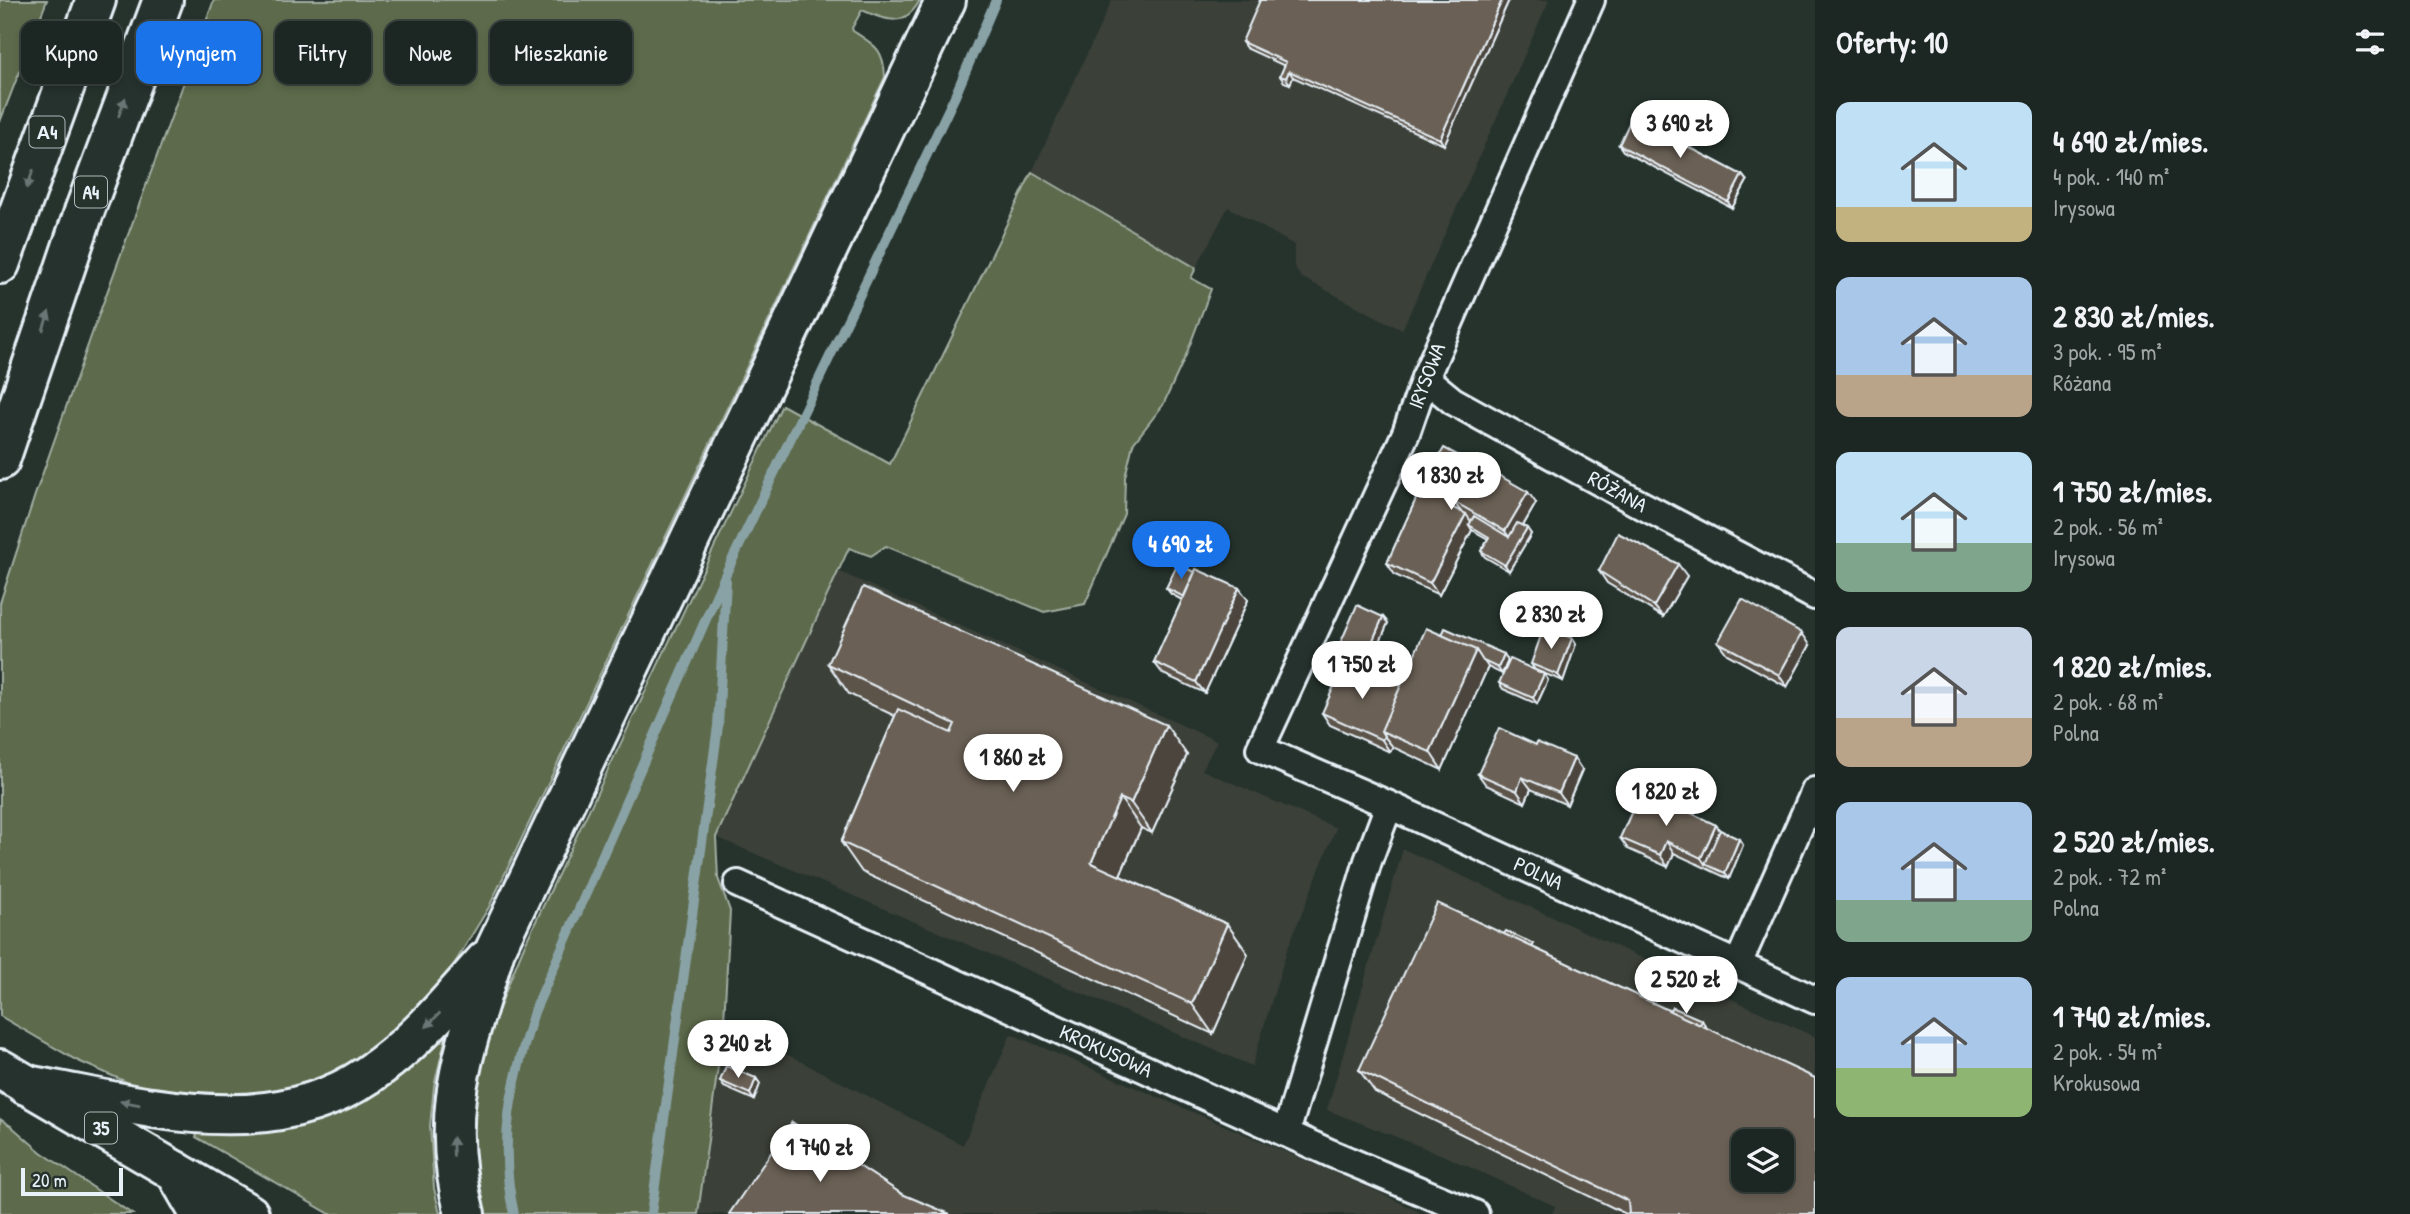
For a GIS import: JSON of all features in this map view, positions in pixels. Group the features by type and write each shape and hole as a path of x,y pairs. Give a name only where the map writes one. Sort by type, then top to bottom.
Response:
{"main road":[{"name":"А4","path":"0,264 96,0"},
{"name":"A4","path":"0,460 80,224 163,0"},
{"path":"465,1214 453,1157 455,1089 461,1057 495,950 946,0"},
{"path":"13,1077 197,1114 252,1115 312,1101 340,1092 368,1076 396,1054 430,1023 495,950"},
{"name":"35","path":"13,1077 249,1214"},
{"path":"175,1171 200,1214"}],"street":[{"name":"IRYSOWA","path":"1260,749 1406,433 1425,378 1591,0"},
{"name":"RÓŻANA","path":"1425,378 1453,401 1636,502 1815,596"},
{"name":"POLNA","path":"1260,749 1389,805 1815,1000"},
{"path":"1738,964 1815,791"},
{"path":"1286,1133 1368,861 1389,805"},
{"name":"KROKUSOWA","path":"738,884 1286,1133 1475,1214"}],"shaded area":[{"path":"1112,0 1549,0 1402,330 1301,277 1294,266 1294,245 1228,207 1196,268 1032,172"},
{"path":"838,571 1217,741 1202,770 1336,828 1287,950 1252,1066 716,837"},
{"path":"1403,849 1815,1037 1815,1214 1552,1214 1555,1206 1445,1156 1327,1110"},
{"path":"724,1022 963,1145 1011,1034 1372,1189 1423,1214 698,1214"}],"green space":[{"path":"0,0 47,0 39,21 21,21 21,67 0,122"},
{"path":"214,0 920,0 908,15 895,20 862,10 852,28 877,49 883,60 885,77 489,907 439,989 415,1016 349,1066 300,1087 272,1094 194,1098 138,1087 76,1060 0,1016 0,603 35,495 183,84 261,84 261,21 206,21"},
{"path":"1032,172 1196,268 1191,278 1211,289 1186,355 1163,405 1133,444 1125,477 1124,514 1085,604 1044,612 886,546 871,556 849,548 716,837 718,878 730,911 724,1022 698,1214 482,1214 472,1144 474,1109 488,1042 499,1009 525,944 782,405 890,464"},
{"path":"447,1032 434,1086 430,1126 434,1188 440,1214 330,1214 196,1137 198,1133 241,1133 396,1077 427,1053"},
{"path":"0,1119 41,1152 132,1214 0,1214"}],"building":[{"path":"1260,0 1502,0 1440,139 1289,71 1286,78 1280,76 1286,62 1242,42"},
{"path":"1632,117 1742,175 1728,202 1619,145"},
{"path":"1444,448 1472,463 1474,461 1528,492 1505,531 1453,501 1451,507 1466,514 1430,583 1387,563 1422,486"},
{"path":"1474,516 1509,537 1517,523 1527,528 1505,565 1481,551 1489,537 1469,525"},
{"path":"1618,533 1678,564 1654,606 1599,571"},
{"path":"1177,565 1195,572 1184,597 1166,588"},
{"path":"1196,569 1239,588 1196,682 1154,662"},
{"path":"863,587 1166,725 1131,803 1120,798 1091,863 1227,924 1192,1004 841,842 898,709 951,733 955,724 828,664"},
{"path":"1742,599 1802,633 1779,675 1718,642"},
{"path":"1357,605 1383,617 1366,656 1340,644"},
{"path":"1544,627 1572,638 1558,675 1531,664"},
{"path":"1426,628 1476,650 1430,752 1381,731"},
{"path":"1445,628 1504,654 1498,668 1483,661 1476,650 1442,635"},
{"path":"1510,659 1544,674 1533,698 1499,683"},
{"path":"1343,666 1377,681 1380,676 1401,685 1381,731 1384,736 1382,740 1322,713"},
{"path":"1499,728 1574,758 1559,793 1522,777 1517,791 1478,774"},
{"path":"1639,795 1677,812 1679,807 1716,825 1701,858 1666,841 1660,855 1620,838"},
{"path":"1720,830 1739,839 1725,873 1705,864"},
{"path":"1437,903 1815,1078 1815,1214 1629,1214 1628,1201 1359,1070"},
{"path":"1506,931 1534,944 1532,947 1504,934"},
{"path":"1672,1007 1702,1020 1700,1025 1670,1011"},
{"path":"726,1066 756,1078 750,1094 720,1081"},
{"path":"792,1122 902,1194 950,1214 729,1214"}],"waterway":[{"path":"514,1214 507,1161 509,1112 519,1063 534,1012 727,571 955,96 996,0"},
{"path":"651,1214 718,726 726,581"}]}
